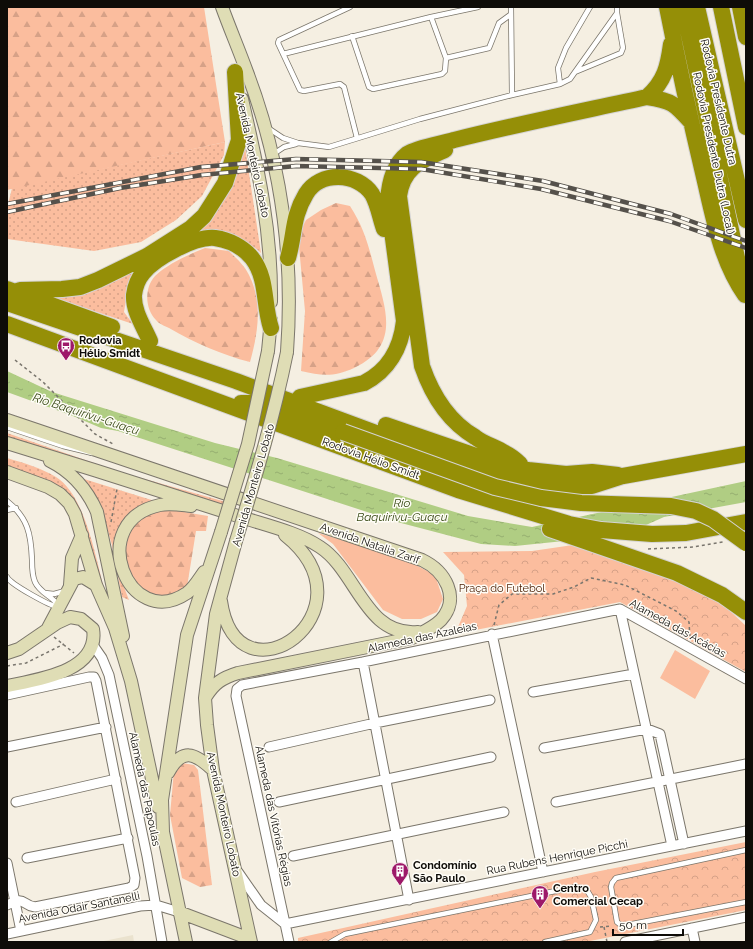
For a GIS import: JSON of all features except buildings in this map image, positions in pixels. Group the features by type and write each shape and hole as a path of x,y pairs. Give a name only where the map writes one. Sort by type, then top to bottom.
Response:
{"highway":[{"path":"667,7 691,122 723,251 733,277 746,297"},
{"name":"Rodovia Presidente Dutra (Local)","path":"683,7 746,297"},
{"name":"Rodovia Presidente Dutra","path":"697,7 746,220"},
{"name":"Rodovia Presidente Dutra","path":"721,7 746,127"},
{"path":"740,7 746,37"},
{"path":"647,97 658,88 662,79 669,58 673,35"},
{"path":"8,294 80,287 98,280 147,256 191,228 204,216 225,183 239,140 236,72"},
{"path":"300,397 364,383 373,379 385,368 397,351 402,336 404,321 388,200 394,173 399,163 408,154 467,137 647,97 667,100 674,104 691,122"},
{"path":"467,137 463,142 413,167 405,176 400,189 399,204 422,366 432,392 440,405 459,426 474,437 506,453 528,470"},
{"path":"288,258 292,245 295,217 311,186 320,180 342,177 362,185 371,194 377,207 399,282"},
{"path":"150,341 134,307 136,283 152,263 183,246 202,239 214,238 229,241 251,257 265,288 267,317 271,328"},
{"path":"8,294 150,341 300,397 482,458 528,470 566,474 592,472 623,476"},
{"path":"8,294 446,459 515,479 554,486 592,486 623,476 746,454"},
{"name":"Rodovia Hélio Smidt","path":"7,324 453,489 569,524 601,530 652,534 686,533 746,522"},
{"path":"236,381 256,397 302,414 325,426"},
{"path":"225,404 254,403 301,421 325,426 343,432 495,487 541,498 581,503 671,506 696,511 713,519 746,543"},
{"path":"453,489 532,523 677,573 722,595 746,612"}],"main road":[{"name":"Avenida Monteiro Lobato","path":"222,7 230,31 248,72 264,125 281,194 288,258 290,310 287,352 277,402 265,448 220,595 216,614 206,698 207,725 213,770 250,941"},
{"name":"Avenida Monteiro Lobato","path":"186,942 163,832 162,800 164,780 187,635 212,562 248,444 268,351 271,328 272,278 269,233 260,178 236,72 230,31"},
{"name":"Avenida Natalia Zarif","path":"7,420 432,565 441,574 451,595 448,611 440,621 426,631 410,632 395,630 382,622 370,610 334,558 310,540 7,442"},
{"path":"29,450 57,465 71,475 91,498 102,527 131,670 131,681"},
{"path":"7,472 48,487 60,494 69,503 82,535 96,585 115,628 131,681 163,832"},
{"path":"208,506 163,504 143,511 127,524 122,536 119,553 124,576 131,587 141,595 162,601 175,600 188,593 212,562"},
{"path":"220,595 226,624 233,635 242,643 258,648 275,648 287,644 306,627 313,614 316,601 318,586 315,573 303,551 279,530"},
{"path":"68,587 72,558 82,535"},
{"path":"46,630 68,587 74,579 83,576 96,585"},
{"path":"7,686 49,677 70,668 81,660 93,645 93,629 77,617 59,607"},
{"path":"7,653 18,649 64,619 77,617"},
{"path":"206,698 212,686 219,680 238,673 412,638 426,631"},
{"path":"164,780 173,764 181,756 194,755 213,770"},
{"path":"179,912 250,941"}],"street":[{"name":"Alameda das Azaleias","path":"236,696 237,689 242,685 363,662 492,634 620,609"},
{"name":"Alameda das Acácias","path":"620,609 746,679"},
{"path":"620,609 672,846"},
{"path":"492,634 543,872"},
{"name":"Alameda das Papoulas","path":"93,645 102,658 109,675 156,905 162,942"},
{"path":"363,662 409,900"},
{"path":"533,692 634,674"},
{"path":"7,695 94,677 106,727 135,878 134,885 129,888 35,907 23,900 11,903"},
{"name":"Alameda das Vitórias Régias","path":"236,696 289,942"},
{"path":"269,747 375,723 490,700"},
{"path":"7,747 106,727"},
{"path":"544,748 647,729 660,734 684,844"},
{"path":"279,802 491,757"},
{"path":"556,802 658,780 746,764"},
{"path":"16,802 116,779"},
{"path":"293,856 504,812"},
{"name":"Rua Rubens Henrique Picchi","path":"284,924 746,831"},
{"path":"27,858 128,838"},
{"path":"7,863 11,903 21,930"},
{"path":"234,865 261,905 284,924"},
{"name":"Avenida Odair Santanelli","path":"7,934 140,906 156,905 179,912"},
{"path":"625,942 746,917"},
{"path":"692,928 695,942"}],"lane":[{"path":"350,7 279,40 278,43 300,90 304,91 340,84 344,87 358,138"},
{"path":"283,54 352,36 478,7"},
{"path":"511,7 512,95"},
{"path":"560,84 558,68 566,48 590,7"},
{"path":"575,72 621,53 623,48 617,7"},
{"path":"264,125 278,135 298,143 329,147 420,119 560,84 570,79 617,13"},
{"path":"446,58 489,48 498,23 510,15"},
{"path":"352,36 369,87 373,89 442,74 445,72 446,58 431,17"},
{"path":"272,155 284,147 298,143"},
{"path":"7,427 86,453 106,454"},
{"path":"7,501 16,508 25,519 32,544 34,580 43,592 56,602 59,607"},
{"path":"7,510 16,508"},
{"path":"7,576 17,587 40,598 53,607 59,607"},
{"path":"43,592 54,594 68,587"},
{"path":"746,850 616,878 611,887 619,924 627,926 746,902"},
{"path":"331,942 344,934 575,887 582,888 588,892 591,897 596,920 590,932 545,942"}],"path":[{"path":"15,360 43,382 95,434 114,444"},
{"path":"492,634 499,605 512,594 553,594 574,587 591,578 625,585 676,611 689,622 690,647"},
{"path":"46,630 81,660"},
{"path":"7,666 26,662 64,644"},
{"path":"594,926 604,927 619,924"},
{"path":"604,927 607,942"}],"shaded area":[{"path":"133,935 134,942 99,942"}],"green space":[{"path":"7,7 204,7 225,142 7,190"},
{"path":"242,127 261,253 241,239 218,232 128,286 124,312 133,324 52,297 199,223"},
{"path":"225,142 224,155 202,196 176,220 141,242 94,251 7,239 7,209 12,188"},
{"path":"336,203 350,206 363,231 369,247 384,302 386,327 384,339 378,350 368,359 347,371 322,375 301,371 305,311 298,236 306,220 321,210"},
{"path":"205,248 229,251 245,268 249,275 258,307 257,329 250,362 219,352 189,339 159,323 152,315 150,310 147,298 149,286 155,276 172,263"},
{"path":"7,433 120,472 226,502 224,508 7,439"},
{"path":"7,458 44,471 56,477 67,486 76,499 83,515 95,551 107,600 70,501 7,469"},
{"path":"84,479 158,502 146,504 136,509 128,517 120,577 129,600 122,597 112,545 101,508 83,481"},
{"path":"159,510 178,511 208,516 206,531 196,531 187,587 167,596 151,595 141,589 133,580 128,569 126,556 130,531 137,521 144,516"},
{"path":"318,533 402,558 435,575 443,599 437,612 421,619 402,619 383,610 333,544"},
{"name":"Praça do Futebol","path":"573,545 691,585 728,609 746,626 746,672 620,602 455,634 467,606 464,575 443,552 532,551"},
{"path":"675,650 710,671 695,699 660,678"},
{"path":"182,763 194,765 198,770 212,885 200,887 182,878 170,815 174,770"},
{"path":"746,842 746,910 585,942 298,942 298,938 595,872"}],"water":[{"name":"Rio Baquirivu-Guaçu","path":"7,371 52,392 215,443 277,458 468,516 532,527 746,481 746,502 664,517 646,525 564,541 515,546 481,544 401,523 118,431 101,428 7,392"}],"railway":[{"path":"7,204 201,167 296,159 421,162 543,181 671,214 746,241"},
{"path":"7,212 120,188 202,175 296,166 421,169 541,189 669,221 746,248"}],"place":[{"name":"Rodovia Hélio Smidt","path":"66,361"},
{"name":"Condomínio São Paulo","path":"400,886"},
{"name":"Centro Comercial Cecap","path":"540,909"}]}
